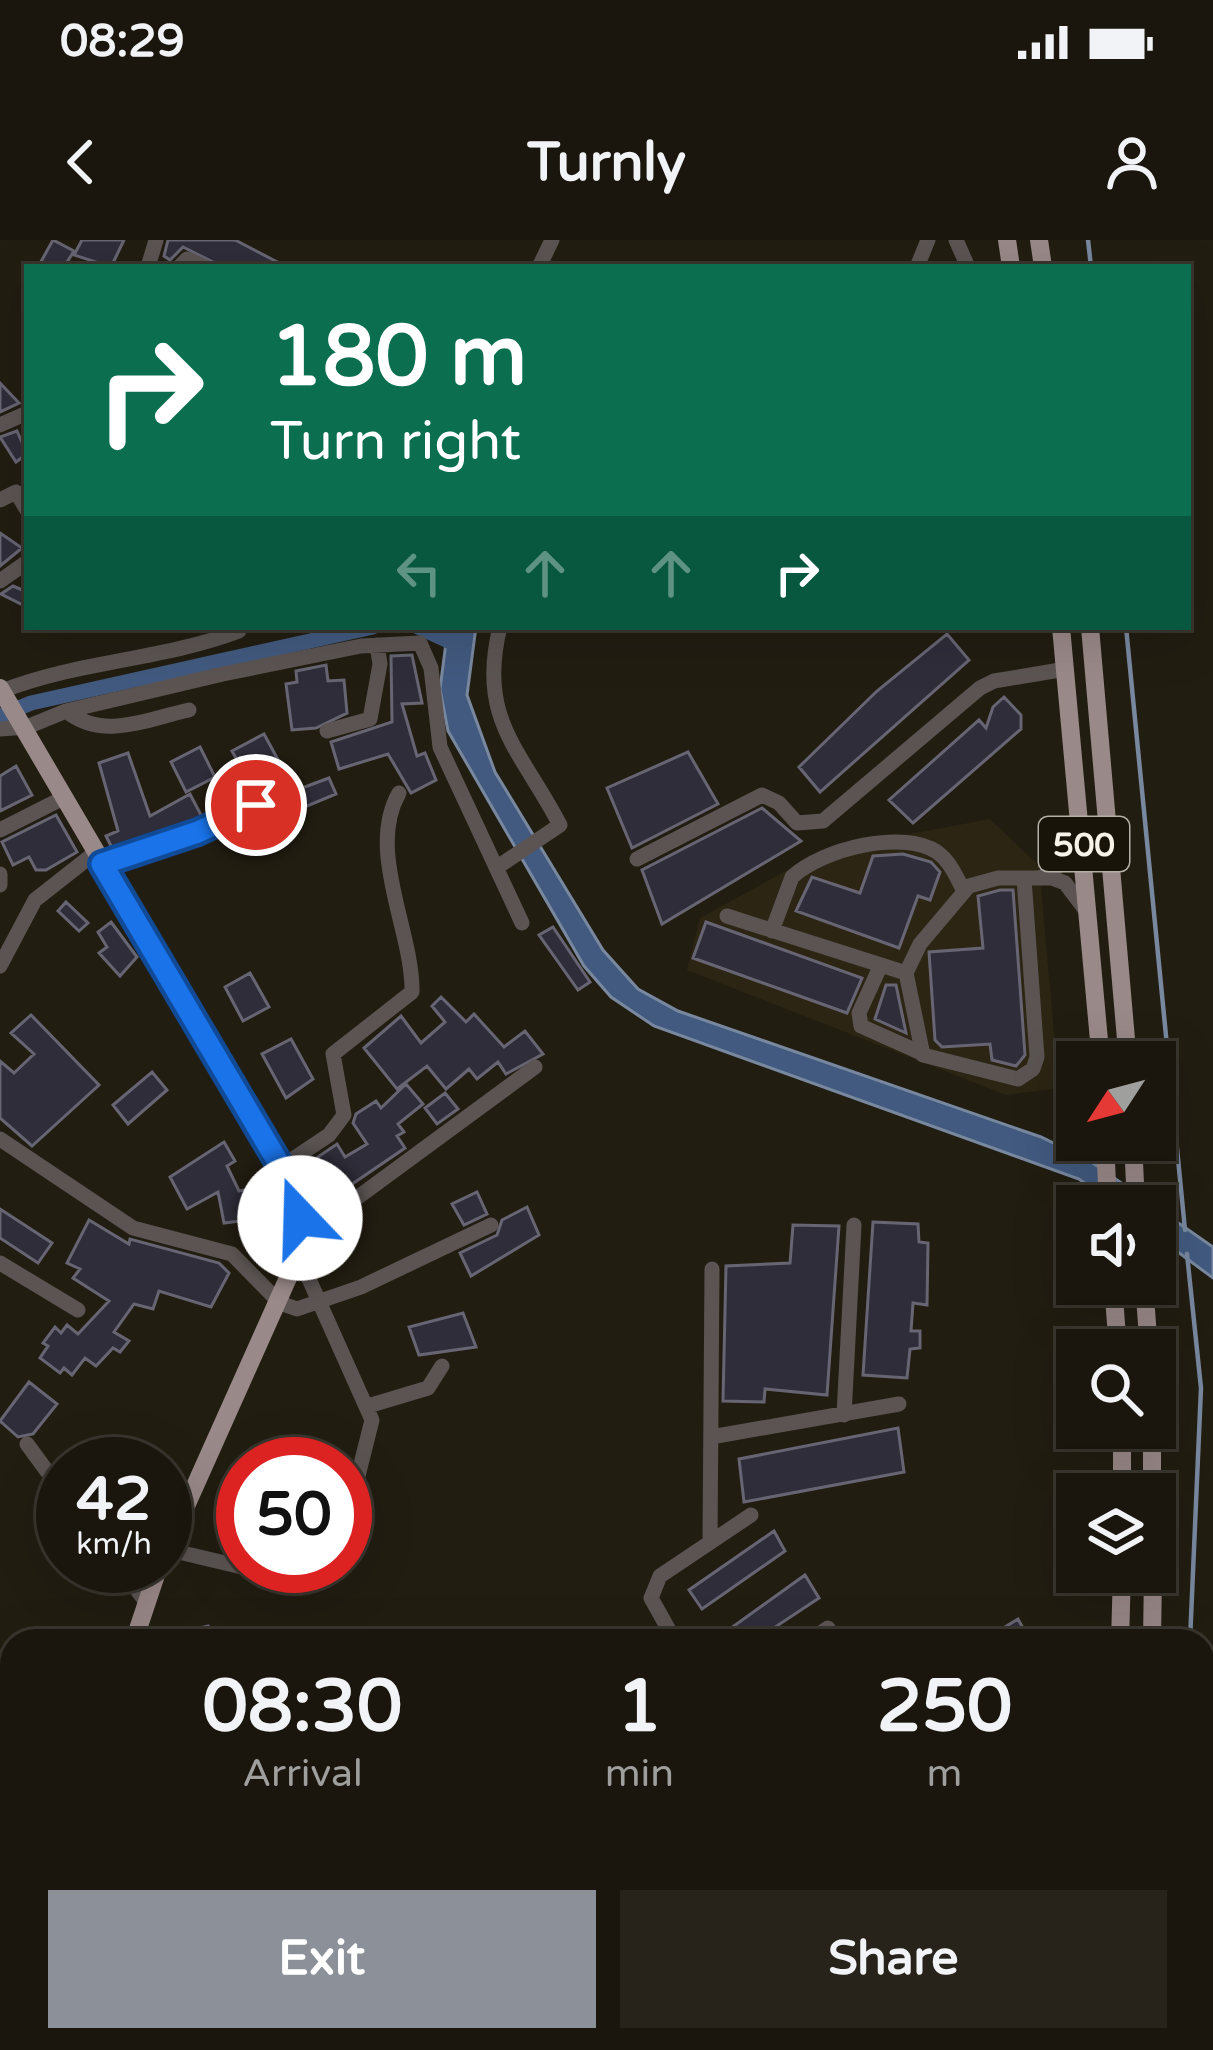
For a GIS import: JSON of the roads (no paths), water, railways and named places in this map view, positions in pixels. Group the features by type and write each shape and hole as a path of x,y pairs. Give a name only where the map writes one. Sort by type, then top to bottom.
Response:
{"main road":[{"name":"500","path":"1061,630 1083,824 1099,1041"},
{"name":"500","path":"1090,630 1126,1041"},
{"path":"2,692 281,1167 300,1218 296,1260 280,1304 192,1495"},
{"path":"137,1629 149,1593"},
{"path":"1118,1629 1120,1593"},
{"path":"1152,1629 1153,1593"}],"street":[{"path":"0,500 16,492 24,505"},
{"path":"500,630 492,698 504,732 560,825 506,861"},
{"path":"2,692 37,677 152,658 239,632"},
{"path":"0,729 66,711 411,641 428,652 440,747 506,861 522,923"},
{"path":"326,731 370,719 380,664 377,645"},
{"path":"637,859 762,795 779,803 797,823 809,826 823,821 980,688 994,681 1066,669"},
{"path":"66,711 84,725 110,730 189,710"},
{"path":"281,1167 329,1135 344,1115 333,1054 412,992 390,843 390,808 399,793"},
{"path":"0,830 64,797"},
{"path":"0,966 35,900 99,858 198,832 256,805"},
{"path":"1032,879 1079,847 1083,824"},
{"path":"772,931 792,877 838,853 907,841 949,861 964,892"},
{"path":"0,874 0,885"},
{"path":"880,968 859,1013 861,1026 920,1052 1018,1078 1033,1069 1037,1057 1032,879"},
{"path":"920,1052 906,973 920,944 964,892 983,880 1065,883 1087,912"},
{"path":"727,916 906,973"},
{"path":"300,1218 346,1206 535,1067"},
{"path":"0,1138 133,1228 232,1254 280,1304 304,1309 491,1225"},
{"path":"844,1415 854,1225"},
{"path":"296,1260 320,1302 356,1391 368,1406 373,1427 370,1437"},
{"path":"0,1263 78,1310"},
{"path":"710,1540 712,1269"},
{"path":"368,1406 428,1388 442,1366"},
{"path":"711,1437 899,1405"},
{"path":"27,1444 36,1456"},
{"path":"668,1629 651,1598 660,1576 751,1515"},
{"path":"139,1593 146,1602"}],"water":[{"path":"448,630 476,630 467,695 495,772 603,950 638,989 678,1011 1041,1137 1056,1144 1056,1161 1090,1161 1124,1185 1087,1185 654,1026 611,997 584,966 448,731 440,689"},
{"path":"1176,1221 1213,1247 1213,1278 1176,1251"}],"waterway":[{"path":"1088,240 1091,264"},
{"path":"0,716 31,703 360,630"},
{"path":"424,630 459,646"},
{"path":"1126,630 1185,1230"},
{"path":"1187,1254 1201,1388 1191,1629"}]}
